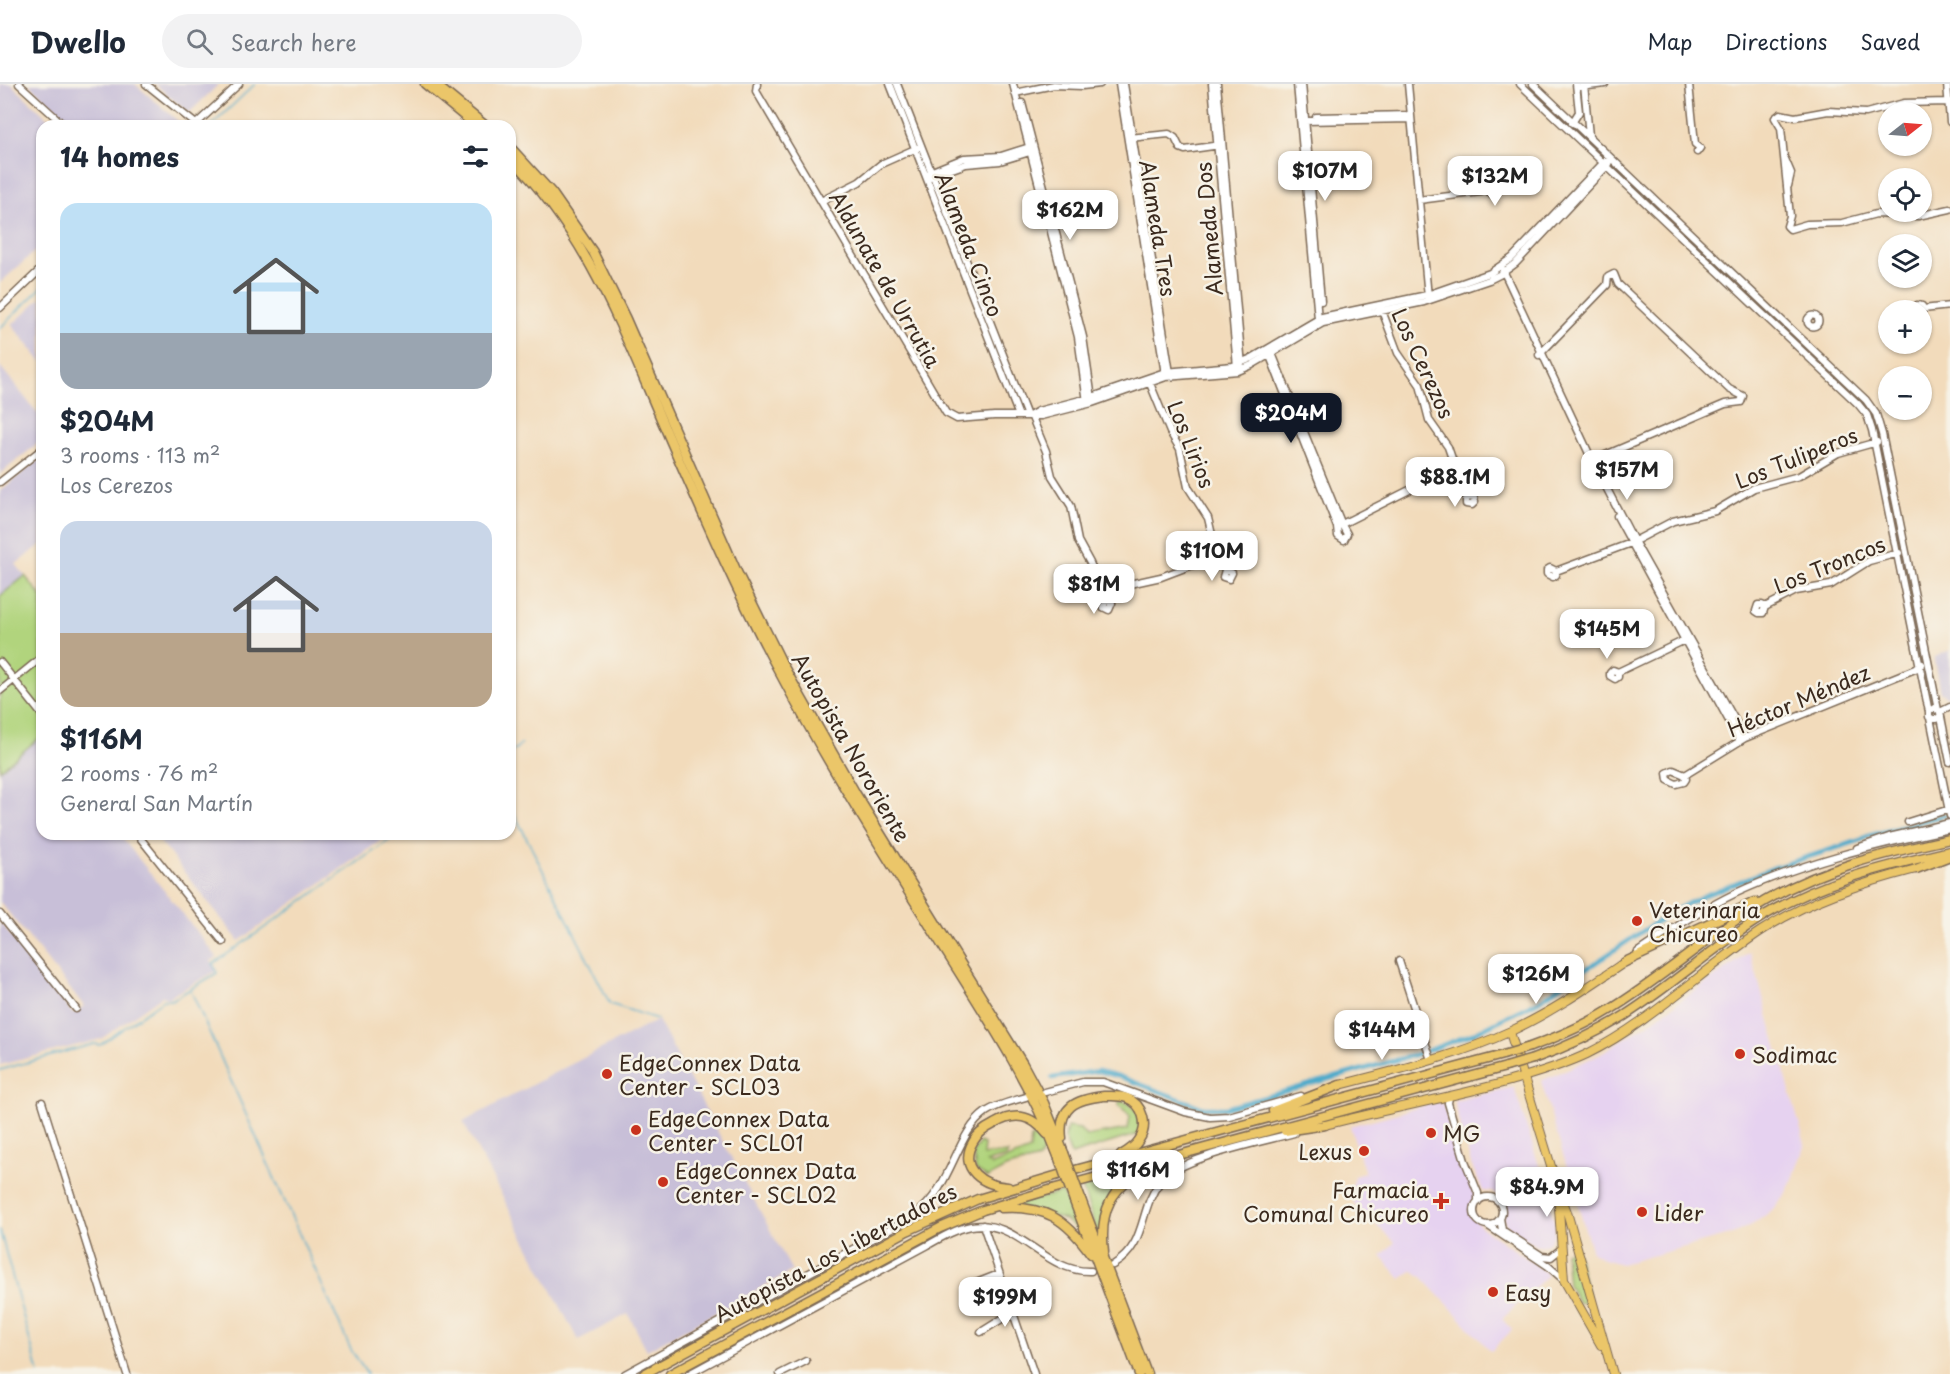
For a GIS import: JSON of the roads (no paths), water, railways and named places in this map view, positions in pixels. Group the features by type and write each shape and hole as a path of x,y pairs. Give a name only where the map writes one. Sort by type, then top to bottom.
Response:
{"highway":[{"path":"425,84 469,120"},
{"path":"435,84 479,120"},
{"name":"Autopista Nororiente","path":"516,154 552,193 593,252 626,320 724,546 778,657 856,794 1023,1064 1044,1103 1097,1263 1139,1374"},
{"name":"Autopista Nororiente","path":"516,164 557,211 594,270 726,566 783,679 848,794 1011,1056 1061,1155"},
{"name":"Autopista Los Libertadores","path":"644,1374 907,1231 962,1205 1014,1187 1113,1159 1530,1047 1575,1029 1614,1008 1733,922 1789,888 1850,864 1950,839"},
{"name":"Autopista Los Libertadores","path":"670,1374 901,1248 983,1210 1056,1188 1533,1059 1585,1038 1624,1016 1749,926 1796,898 1853,876 1950,851"},
{"path":"1916,869 1950,856"},
{"path":"1625,962 1789,888"},
{"path":"1242,1124 1340,1085"},
{"path":"1061,1155 1061,1126 1068,1109 1083,1100 1119,1096 1131,1100 1139,1108 1143,1115 1144,1128 1136,1144 1113,1159"},
{"path":"1014,1187 994,1186 984,1182 975,1174 969,1154 975,1138 1003,1119 1019,1115 1036,1122 1053,1143"},
{"path":"1243,1137 1325,1125"},
{"path":"1110,1268 1102,1236 1104,1214 1109,1201 1129,1178 1167,1158"},
{"name":"Autopista Nororiente","path":"1078,1202 1110,1268 1147,1374"},
{"path":"983,1210 1016,1207 1049,1214 1071,1229 1097,1263"}],"main road":[{"path":"1325,1125 1403,1106 1446,1099 1567,1063 1602,1045 1653,1012 1750,939 1791,914 1850,888 1916,869"},
{"path":"1340,1085 1431,1060 1482,1044 1510,1032 1555,1009 1625,962"},
{"path":"1510,1032 1563,1201 1613,1374"},
{"path":"1557,1186 1563,1280 1588,1320 1610,1363"},
{"path":"1561,1249 1570,1246 1578,1251"},
{"path":"1576,1302 1585,1305 1591,1298"}],"street":[{"path":"19,84 58,120"},
{"path":"146,84 189,120"},
{"path":"200,120 239,84"},
{"name":"Alameda Cinco","path":"890,84 1029,416"},
{"name":"Alameda Cinco","path":"897,84 918,148"},
{"path":"1015,84 1083,337 1089,400"},
{"path":"1017,92 1054,85 1100,84"},
{"name":"Alameda Tres","path":"1122,84 1168,374"},
{"name":"Alameda Dos","path":"1212,84 1220,145 1240,367"},
{"name":"Alameda Dos","path":"1217,84 1220,145"},
{"path":"1298,84 1321,321"},
{"path":"1302,84 1303,119"},
{"path":"1408,84 1428,298"},
{"path":"1520,84 1862,408 1871,423 1949,812 1908,822"},
{"path":"1533,84 1871,406 1878,419 1883,440 1950,762"},
{"path":"1567,128 1579,112 1576,86 1605,84"},
{"path":"1689,84 1695,144"},
{"path":"1947,84 1950,122"},
{"name":"Aldunate de Urrutia","path":"756,86 947,415 957,419 1029,416 1038,411 1089,400 1168,374 1240,367 1321,321 1428,298 1501,271 1611,158"},
{"path":"1584,86 1589,137 1584,144"},
{"path":"1948,102 1904,103 1866,113 1828,111 1790,117 1781,114 1775,119 1781,128 1785,159 1792,175 1787,187 1790,216 1788,228 1794,229 1800,225 1836,224 1876,214 1918,216 1950,209"},
{"path":"1303,119 1411,117"},
{"path":"1130,138 1169,134 1175,138 1178,146 1183,150 1220,145"},
{"path":"821,201 855,184 881,164 918,148"},
{"path":"929,175 962,165 1000,161 1032,149"},
{"name":"Alameda Cinco","path":"929,175 1019,416"},
{"path":"1419,200 1488,191"},
{"path":"1716,269 1722,263"},
{"path":"1501,271 1590,461 1632,542 1742,739"},
{"path":"0,308 36,274"},
{"path":"1540,353 1607,285 1608,277 1613,274 1618,284 1729,389 1741,394 1744,399 1740,403 1725,404 1590,461"},
{"path":"1932,309 1950,306"},
{"name":"Los Cerezos","path":"1381,307 1400,356 1420,385 1429,420 1448,447 1468,497"},
{"path":"1794,344 1809,326"},
{"path":"1269,351 1341,529 1455,467"},
{"name":"Los Lirios","path":"1149,380 1168,429 1180,449 1188,487 1208,518 1226,570"},
{"path":"1725,404 1730,397 1729,389"},
{"path":"1029,416 1046,451 1052,476 1071,506 1080,545 1106,600"},
{"name":"Los Tuliperos","path":"1556,571 1632,542 1673,521 1715,512 1754,488 1795,478 1834,455 1883,440"},
{"path":"0,482 36,453"},
{"name":"Los Troncos","path":"1765,608 1796,591 1831,585 1869,561 1906,551"},
{"path":"1102,591 1161,577 1219,555"},
{"path":"1618,672 1687,639"},
{"path":"0,662 36,708"},
{"path":"0,691 36,662"},
{"name":"Héctor Méndez","path":"1685,775 1742,739 1928,662"},
{"path":"1924,692 1935,689"},
{"path":"1930,715 1935,720 1939,713 1950,707"},
{"path":"1843,855 1880,840 1950,823"},
{"path":"1625,962 1682,922 1728,897 1793,870 1843,855 1950,829"},
{"path":"142,840 223,942"},
{"path":"1916,869 1950,861"},
{"path":"0,914 76,1009"},
{"path":"1399,961 1431,1060"},
{"path":"1045,1092 1088,1081 1103,1082 1185,1112 1217,1117 1254,1110 1340,1085"},
{"path":"623,1374 921,1211 940,1189 977,1119 993,1108 1026,1097"},
{"path":"1446,1099 1465,1161 1477,1189 1478,1202 1474,1211 1476,1217 1548,1266 1563,1280"},
{"path":"42,1102 127,1374"},
{"path":"1110,1268 1128,1254 1135,1244 1154,1191 1173,1170 1195,1160 1325,1125"},
{"path":"1477,1189 1500,1203 1501,1227 1505,1232 1542,1256 1551,1257 1561,1249"},
{"path":"1478,1202 1488,1197"},
{"path":"1487,1225 1496,1223 1500,1218"},
{"path":"689,1374 965,1227 983,1225 997,1227 1010,1232 1061,1266 1090,1271"},
{"path":"983,1225 1034,1374"},
{"path":"970,1285 999,1274"},
{"path":"981,1332 1013,1312"},
{"path":"780,1374 806,1361"}],"waterway":[{"path":"217,120 255,84"},
{"path":"0,328 36,293"},
{"path":"516,748 522,744"},
{"path":"1052,1078 1098,1071 1118,1076 1204,1108 1226,1108 1421,1053 1472,1034 1538,1001 1673,911 1703,896 1773,868 1868,836 1945,815"},
{"path":"516,817 610,1004 657,1019"},
{"path":"0,1070 94,1044 100,1045 163,1000 172,1000 217,973 213,964 389,840"},
{"path":"191,991 351,1350 367,1374"},
{"path":"0,1231 39,1374"}],"place":[{"name":"Veterinaria Chicureo","path":"1637,921"},
{"name":"Sodimac","path":"1740,1054"},
{"name":"EdgeConnex Data Center - SCL03","path":"607,1074"},
{"name":"EdgeConnex Data Center - SCL01","path":"636,1130"},
{"name":"MG","path":"1431,1133"},
{"name":"Lexus","path":"1364,1151"},
{"name":"EdgeConnex Data Center - SCL02","path":"663,1182"},
{"name":"Farmacia Comunal Chicureo","path":"1441,1201"},
{"name":"Lider","path":"1642,1212"},
{"name":"Easy","path":"1493,1292"}]}
